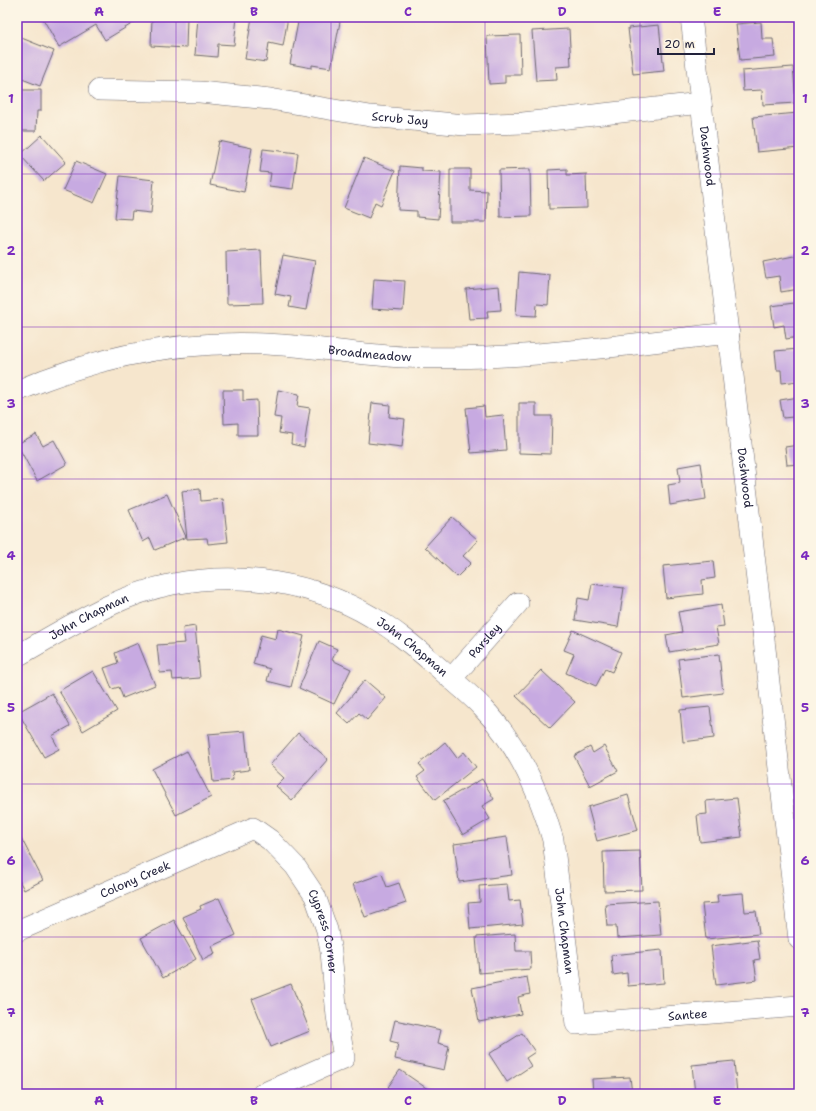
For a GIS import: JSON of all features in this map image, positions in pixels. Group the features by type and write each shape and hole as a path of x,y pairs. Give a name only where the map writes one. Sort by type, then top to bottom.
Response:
{"street":[{"name":"Dashwood","path":"691,17 799,939"},
{"name":"Scrub Jay","path":"99,90 200,92 270,99 370,116 465,125 523,123 701,103"},
{"name":"Broadmeadow","path":"17,391 68,371 120,356 173,346 226,343 280,345 404,357 508,357 729,333"},
{"name":"John Chapman","path":"17,656 115,602 172,584 201,580 246,579 290,585 318,592 346,603 372,616 397,633 482,707 502,730 519,755 533,782 545,810 553,840 576,1024"},
{"name":"Parsley","path":"451,679 518,603"},
{"name":"Colony Creek","path":"17,931 253,828"},
{"name":"Cypress Corner","path":"253,828 270,840 287,857 299,871 315,896 327,930 331,952 337,1016 344,1058 262,1094"},
{"name":"Santee","path":"576,1024 799,1006"}],"building":[{"path":"42,17 87,17 89,21 93,18 92,17 139,17 140,19 105,40 96,25 59,47"},
{"path":"152,17 187,17 186,48 151,46"},
{"path":"198,17 237,17 234,45 218,44 217,57 195,55"},
{"path":"252,17 288,17 283,46 269,43 266,62 245,59"},
{"path":"299,17 317,17 340,22 331,68 312,65 312,68 290,64"},
{"path":"761,22 762,39 773,39 775,57 740,60 736,24"},
{"path":"659,25 664,71 633,74 628,28"},
{"path":"569,29 571,66 556,67 557,80 536,81 532,31"},
{"path":"520,35 521,75 505,75 505,83 489,84 487,36"},
{"path":"19,37 54,51 40,86 17,77 17,42"},
{"path":"793,67 796,103 763,105 762,90 743,91 742,71"},
{"path":"17,90 41,90 41,111 37,111 36,131 17,131"},
{"path":"798,113 799,148 757,152 753,117"},
{"path":"42,135 66,162 44,181 20,155"},
{"path":"219,141 252,148 244,192 210,185"},
{"path":"263,149 298,153 293,189 269,186 271,173 260,172"},
{"path":"364,158 395,171 381,205 375,202 369,218 344,208"},
{"path":"76,161 107,174 94,203 63,190"},
{"path":"400,166 422,168 422,171 441,172 438,219 417,217 417,211 398,210"},
{"path":"450,169 470,169 470,190 487,191 486,222 450,222"},
{"path":"530,169 531,216 500,217 499,170"},
{"path":"567,169 567,175 586,174 587,208 549,209 548,170"},
{"path":"120,176 154,180 151,213 132,211 131,219 115,218"},
{"path":"261,250 263,303 227,304 226,252"},
{"path":"283,255 315,261 306,310 289,307 291,297 275,294"},
{"path":"799,255 799,289 781,292 779,276 766,278 763,262"},
{"path":"519,272 550,275 548,305 537,304 536,316 516,315"},
{"path":"374,279 405,281 403,311 372,309"},
{"path":"499,286 501,310 487,311 488,318 469,319 466,289"},
{"path":"794,303 795,310 799,309 799,337 786,339 784,325 774,327 771,306"},
{"path":"799,349 799,381 782,383 781,370 777,370 775,351"},
{"path":"223,390 243,390 243,401 257,400 258,435 238,435 238,423 224,424"},
{"path":"278,390 299,394 297,406 310,408 304,447 291,444 292,435 279,433 281,418 274,417"},
{"path":"799,397 799,432 796,433 793,417 783,418 780,400"},
{"path":"372,403 390,405 389,417 405,419 402,447 368,443"},
{"path":"519,403 536,403 536,416 552,416 551,454 519,453"},
{"path":"484,406 485,417 503,415 506,450 471,453 466,408"},
{"path":"36,434 43,446 54,440 67,464 37,481 17,444"},
{"path":"799,445 799,464 787,465 785,447"},
{"path":"701,463 706,499 670,505 668,485 680,483 678,467"},
{"path":"200,489 201,501 223,499 228,542 208,544 207,538 187,539 182,491"},
{"path":"167,494 186,537 155,550 150,538 143,542 129,510"},
{"path":"452,517 478,540 463,556 471,563 457,577 425,547"},
{"path":"796,555 799,555 799,572 798,572"},
{"path":"713,561 715,578 702,580 703,594 666,598 663,566"},
{"path":"592,584 624,588 618,627 575,620 578,598 589,600"},
{"path":"721,605 724,626 716,627 719,644 669,652 666,635 682,632 678,612"},
{"path":"195,626 200,678 173,680 172,672 160,673 157,645 185,643 183,628"},
{"path":"278,629 304,636 291,687 267,681 270,669 253,664 261,635 276,639"},
{"path":"573,630 621,652 612,672 605,669 596,686 566,673 574,654 564,650"},
{"path":"319,641 337,649 332,660 351,669 334,704 299,688"},
{"path":"138,643 155,685 123,698 119,687 112,689 104,668 118,663 115,653"},
{"path":"719,654 723,693 683,698 678,659"},
{"path":"541,670 575,702 550,728 516,696"},
{"path":"93,671 117,711 83,731 59,691"},
{"path":"365,680 386,698 367,720 359,713 349,724 337,713"},
{"path":"52,693 70,726 52,736 59,749 44,757 18,712"},
{"path":"710,707 714,738 683,742 680,710"},
{"path":"245,731 249,770 232,772 233,780 213,782 208,734"},
{"path":"298,733 328,759 292,800 276,786 284,778 270,765"},
{"path":"445,742 457,758 464,752 476,767 435,800 417,777 425,771 419,764"},
{"path":"604,746 618,771 590,786 574,756 590,747 593,753"},
{"path":"187,751 211,797 176,815 152,769"},
{"path":"482,779 494,799 482,806 490,819 463,835 443,801"},
{"path":"628,795 638,830 597,841 588,807"},
{"path":"737,798 742,837 700,842 697,815 707,814 706,801"},
{"path":"19,834 43,880 24,890 19,880 17,881 17,835"},
{"path":"507,837 512,875 459,882 454,844"},
{"path":"640,851 642,890 604,891 603,852"},
{"path":"382,874 387,887 399,883 406,903 365,917 353,884"},
{"path":"507,884 509,901 520,900 523,924 470,929 468,903 480,902 479,886"},
{"path":"743,893 745,912 756,911 759,934 706,939 702,904 718,903 717,895"},
{"path":"219,898 236,935 212,946 215,954 203,960 183,917 201,909 200,906"},
{"path":"658,901 661,935 617,938 616,926 607,926 605,904"},
{"path":"174,920 196,959 163,978 141,938"},
{"path":"515,934 516,951 530,951 531,969 479,973 476,937"},
{"path":"757,940 760,959 754,960 757,980 716,985 711,946"},
{"path":"662,950 664,983 628,986 627,973 613,975 611,955"},
{"path":"527,977 530,994 518,997 521,1014 479,1022 472,988"},
{"path":"291,984 310,1031 271,1047 252,999"},
{"path":"395,1020 441,1030 438,1043 449,1046 444,1070 395,1059 398,1043 390,1041"},
{"path":"522,1033 535,1052 526,1058 531,1066 507,1082 489,1054"},
{"path":"734,1061 737,1094 695,1094 692,1065"},
{"path":"400,1070 435,1094 396,1094 397,1093 388,1087"},
{"path":"630,1077 632,1094 593,1094 592,1079"}]}
